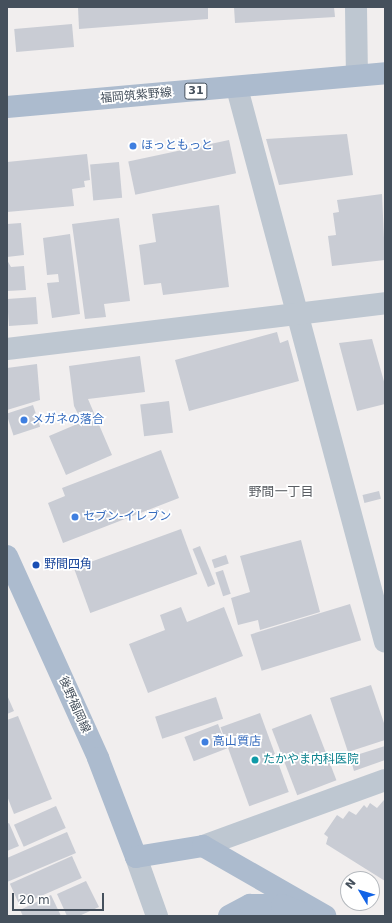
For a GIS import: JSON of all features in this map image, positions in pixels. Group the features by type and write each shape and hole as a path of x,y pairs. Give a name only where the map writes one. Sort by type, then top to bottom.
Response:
{"main road":[{"name":"福岡筑紫野線","path":"7,107 237,88 385,73"},
{"name":"後野福岡線","path":"7,556 98,758 136,857"},
{"path":"136,857 203,846 325,916"},
{"path":"229,916 250,905 282,905 309,916"}],"street":[{"path":"356,7 357,75"},
{"path":"237,88 296,314 385,642"},
{"path":"7,348 385,304"},
{"path":"203,846 385,780"},
{"path":"136,857 157,916"}],"building":[{"path":"78,7 208,7 208,19 79,29"},
{"path":"234,7 334,7 335,17 235,23"},
{"path":"72,24 74,47 16,52 14,29"},
{"path":"347,134 353,175 279,185 266,139"},
{"path":"229,140 236,173 135,195 128,161"},
{"path":"87,154 90,180 84,181 85,187 72,189 74,206 7,212 7,162"},
{"path":"119,162 122,198 93,200 90,165"},
{"path":"382,194 385,260 332,266 328,236 336,235 333,213 339,212 337,200"},
{"path":"219,205 229,287 163,295 161,283 144,285 139,245 156,242 152,214"},
{"path":"119,218 130,301 104,304 106,317 85,319 72,224"},
{"path":"21,223 24,255 7,257 7,224"},
{"path":"70,234 80,314 52,318 47,283 59,282 58,274 47,275 43,238"},
{"path":"7,260 11,267 24,266 26,290 7,291"},
{"path":"36,297 38,324 9,326 7,299"},
{"path":"277,332 280,343 288,340 299,381 189,411 175,360"},
{"path":"372,339 385,385 385,404 357,411 339,343"},
{"path":"140,356 145,392 88,399 112,455 66,475 49,436 82,422 74,406 69,366"},
{"path":"37,364 40,400 7,410 7,368"},
{"path":"169,401 173,433 144,436 140,405"},
{"name":"メガネの落合","path":"33,405 40,427 13,436 7,413"},
{"path":"161,450 179,498 63,543 48,503 65,496 62,488"},
{"path":"379,491 381,499 364,503 363,495"},
{"path":"181,529 197,574 90,613 74,568"},
{"path":"301,540 320,612 260,630 258,620 238,625 231,598 250,592 240,556"},
{"path":"200,546 215,584 208,587 193,549"},
{"path":"226,555 229,564 215,568 212,560"},
{"path":"223,570 231,594 223,596 215,572"},
{"path":"350,604 361,640 262,671 251,634"},
{"path":"181,607 187,622 224,607 243,656 148,693 129,644 165,630 160,615"},
{"path":"371,685 385,726 385,740 348,752 330,698"},
{"path":"7,695 14,711 7,714"},
{"path":"216,697 223,719 162,739 155,717"},
{"name":"たかやま内科医院","path":"260,713 289,792 249,806 221,727"},
{"path":"311,714 336,780 297,795 272,729"},
{"path":"18,716 52,799 14,814 7,796 7,720"},
{"name":"高山質店","path":"218,724 227,748 194,761 184,737"},
{"path":"385,746 385,760 354,771 350,757"},
{"path":"384,800 385,801 385,881 380,878 380,871 369,871 326,844 328,837 324,834 337,815 343,819 349,811 356,815 364,805 367,808 370,803 377,808"},
{"path":"56,806 66,828 24,847 14,825"},
{"path":"9,823 19,846 7,851 7,824"},
{"path":"67,832 76,853 7,882 7,858"},
{"path":"72,856 82,878 20,906 10,884"},
{"path":"86,881 99,907 79,916 67,916 57,894"},
{"path":"51,895 61,916 23,916 20,910"}],"place":[{"name":"ほっともっと","path":"133,146"},
{"name":"メガネの落合","path":"24,420"},
{"name":"セブン-イレブン","path":"75,517"},
{"name":"野間四角","path":"36,565"},
{"name":"高山質店","path":"205,742"},
{"name":"たかやま内科医院","path":"255,760"}],"district":[{"name":"野間一丁目","path":"281,492"}]}
